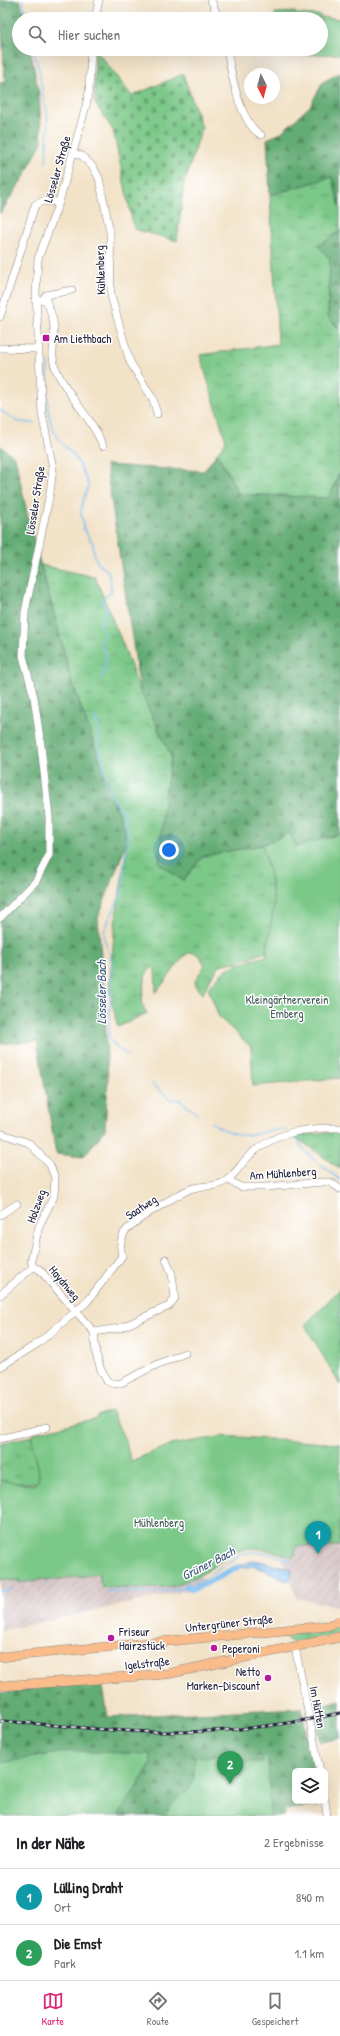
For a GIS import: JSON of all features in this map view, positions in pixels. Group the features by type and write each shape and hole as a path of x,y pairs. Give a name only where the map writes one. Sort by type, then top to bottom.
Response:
{"main road":[{"name":"Untergrüner Straße","path":"0,1657 327,1626 340,1621"},
{"path":"295,1647 340,1637"},
{"name":"Igelstraße","path":"0,1686 167,1674 295,1647"}],"street":[{"path":"96,12 99,0"},
{"path":"211,0 216,12"},
{"name":"Lösseler Straße","path":"0,918 36,881 49,855 49,817 40,739 34,697 24,656 25,612 50,493 52,468 42,414 39,349 38,258 59,202 74,153 89,91 91,56"},
{"path":"228,56 234,85 243,110 250,124 260,135"},
{"name":"Kühlenberg","path":"74,153 82,156 93,167 99,178 110,232 111,296 130,362 154,399 157,414"},
{"path":"0,317 35,205 43,201 59,202"},
{"path":"39,300 46,295 72,290"},
{"path":"39,300 46,300 49,307 55,332 52,351 57,371 66,388 97,430 103,446"},
{"path":"0,348 39,349"},
{"path":"228,1180 240,1165 260,1146 288,1133 326,1127 340,1128"},
{"name":"Holzweg","path":"0,1133 29,1143 50,1165 55,1178 54,1196 39,1226 31,1261 33,1267"},
{"name":"Am Mühlenberg","path":"228,1180 241,1187 266,1187 330,1182 340,1189"},
{"name":"Saatweg","path":"0,1367 36,1344 75,1312 98,1289 122,1256 120,1242 125,1232 133,1223 191,1189 214,1186 228,1180"},
{"path":"0,1215 17,1204"},
{"path":"166,1259 172,1274 175,1298 169,1306 120,1328 94,1332 101,1370 107,1381 113,1384 121,1383 156,1365 185,1353"},
{"name":"Haydnweg","path":"0,1295 33,1267 39,1270 94,1332"},
{"path":"0,1439 47,1427"},
{"name":"Im Hütten","path":"295,1647 319,1768"},
{"path":"325,1804 327,1816"}],"shaded area":[{"path":"340,1538 340,1607 297,1598 282,1559 292,1542"},
{"path":"181,1554 209,1586 0,1631 0,1578"}],"green space":[{"path":"0,0 20,0 23,12 12,12 12,56 31,56 39,94 42,142 24,177 0,214 0,83 5,82"},
{"path":"328,18 340,19 340,54 328,54"},
{"path":"95,56 101,56 132,96 183,74 202,128 184,184 177,241 134,229 113,130 95,103"},
{"path":"340,73 340,207 332,177 270,195 267,139 279,134 293,122 310,106 323,82"},
{"path":"332,177 340,207 340,231 318,246 330,258 328,317 340,330 340,471 329,498 239,494 217,453 226,441 200,355 278,344 270,195"},
{"path":"340,231 340,330 328,317 330,258 318,246"},
{"path":"0,446 15,457 29,522 72,682 128,839 98,918 105,1006 108,1081 105,1130 83,1157 56,1154 37,1041 0,1044"},
{"path":"217,453 239,494 329,498 340,471 340,834 296,847 290,833 262,845 203,856 183,881 159,863 163,810 171,756 140,691 106,465 204,471"},
{"path":"41,565 95,577 124,647 140,691 171,756 163,810 183,881 203,856 262,845 270,874 274,905 266,952 244,960 221,965 211,978 203,994 197,989 195,981 205,965 199,955 190,952 184,956 156,993 155,970 152,967 145,976 142,1000 144,1009 147,1013 118,1027 109,990 115,924 128,839 72,682"},
{"name":"Kleingärtnerverein Emberg","path":"290,833 296,847 340,834 340,1078 253,1086 251,1047 219,1017 208,988 225,970 238,964 266,956 274,905 270,874 262,845"},
{"path":"340,1131 340,1169 294,1136"},
{"path":"340,1289 340,1385 305,1325"},
{"name":"Mühlenberg","path":"111,1411 125,1440 131,1461 170,1445 224,1436 340,1444 340,1546 296,1546 295,1557 263,1549 249,1548 235,1552 202,1574 174,1586 142,1589 102,1587 99,1574 19,1583 19,1580 0,1580 0,1480 32,1485 38,1481 39,1469 32,1445 33,1433 97,1418 96,1416"},
{"path":"32,1436 41,1483 0,1483 0,1443"},
{"path":"340,1624 340,1633 295,1643 289,1641 284,1636 286,1634 309,1632"},
{"path":"102,1681 108,1717 302,1708 312,1768 292,1768 292,1804 317,1804 317,1806 284,1810 284,1816 118,1816 151,1764 71,1751 0,1763 0,1693"},
{"path":"340,1700 340,1738 320,1742 313,1708"},
{"path":"71,1751 149,1754 151,1764 118,1816 0,1816 0,1763"},
{"path":"263,1754 268,1759 270,1816 164,1816 180,1795 187,1791 194,1778 195,1756 228,1757 235,1760 240,1759 243,1762 261,1762 263,1761"}],"water":[{"path":"255,1560 292,1569 292,1574 289,1580 286,1581 255,1566 238,1568 238,1566"}],"waterway":[{"name":"Lösseler Bach","path":"23,0 24,12"},
{"name":"Lösseler Bach","path":"35,56 44,103 47,109 48,127 46,163"},
{"name":"Lösseler Bach","path":"48,334 49,342"},
{"name":"Lösseler Bach","path":"48,363 48,409 52,427 60,441 76,459 89,486 81,508 83,527 93,544 94,554 98,564 108,571 112,591 102,600 103,605 107,609 100,622 104,633 101,648 106,653 106,662 102,678"},
{"path":"0,410 18,422 34,423"},
{"name":"Lösseler Bach","path":"94,716 98,726 99,750 103,759 107,785 116,803 125,814 128,843 125,857 122,892 104,931 104,938 112,961 109,1038 117,1048 127,1055"},
{"name":"Lösseler Bach","path":"152,1084 170,1099 180,1100 197,1114"},
{"name":"Lösseler Bach","path":"211,1122 228,1132 241,1135 251,1135 273,1130 286,1131"},
{"name":"Lösseler Bach","path":"291,1135 299,1141 301,1146 310,1156 340,1180"},
{"name":"Grüner Bach","path":"106,1591 160,1592 182,1588 205,1578 242,1554 249,1552 268,1553 292,1561"},
{"path":"187,1586 192,1589 198,1587 238,1567"},
{"name":"Grüner Bach","path":"0,1592 12,1590"}],"railway":[{"path":"0,1721 116,1730 178,1732 248,1728 294,1722 340,1713"}],"place":[{"name":"Am Liethbach","path":"46,338"},
{"name":"Lülling Draht","path":"318,1554"},
{"name":"Friseur Hairzstück","path":"111,1638"},
{"name":"Peperoni","path":"214,1648"},
{"name":"Netto Marken-Discount","path":"268,1678"},
{"name":"Die Emst","path":"230,1784"}]}
